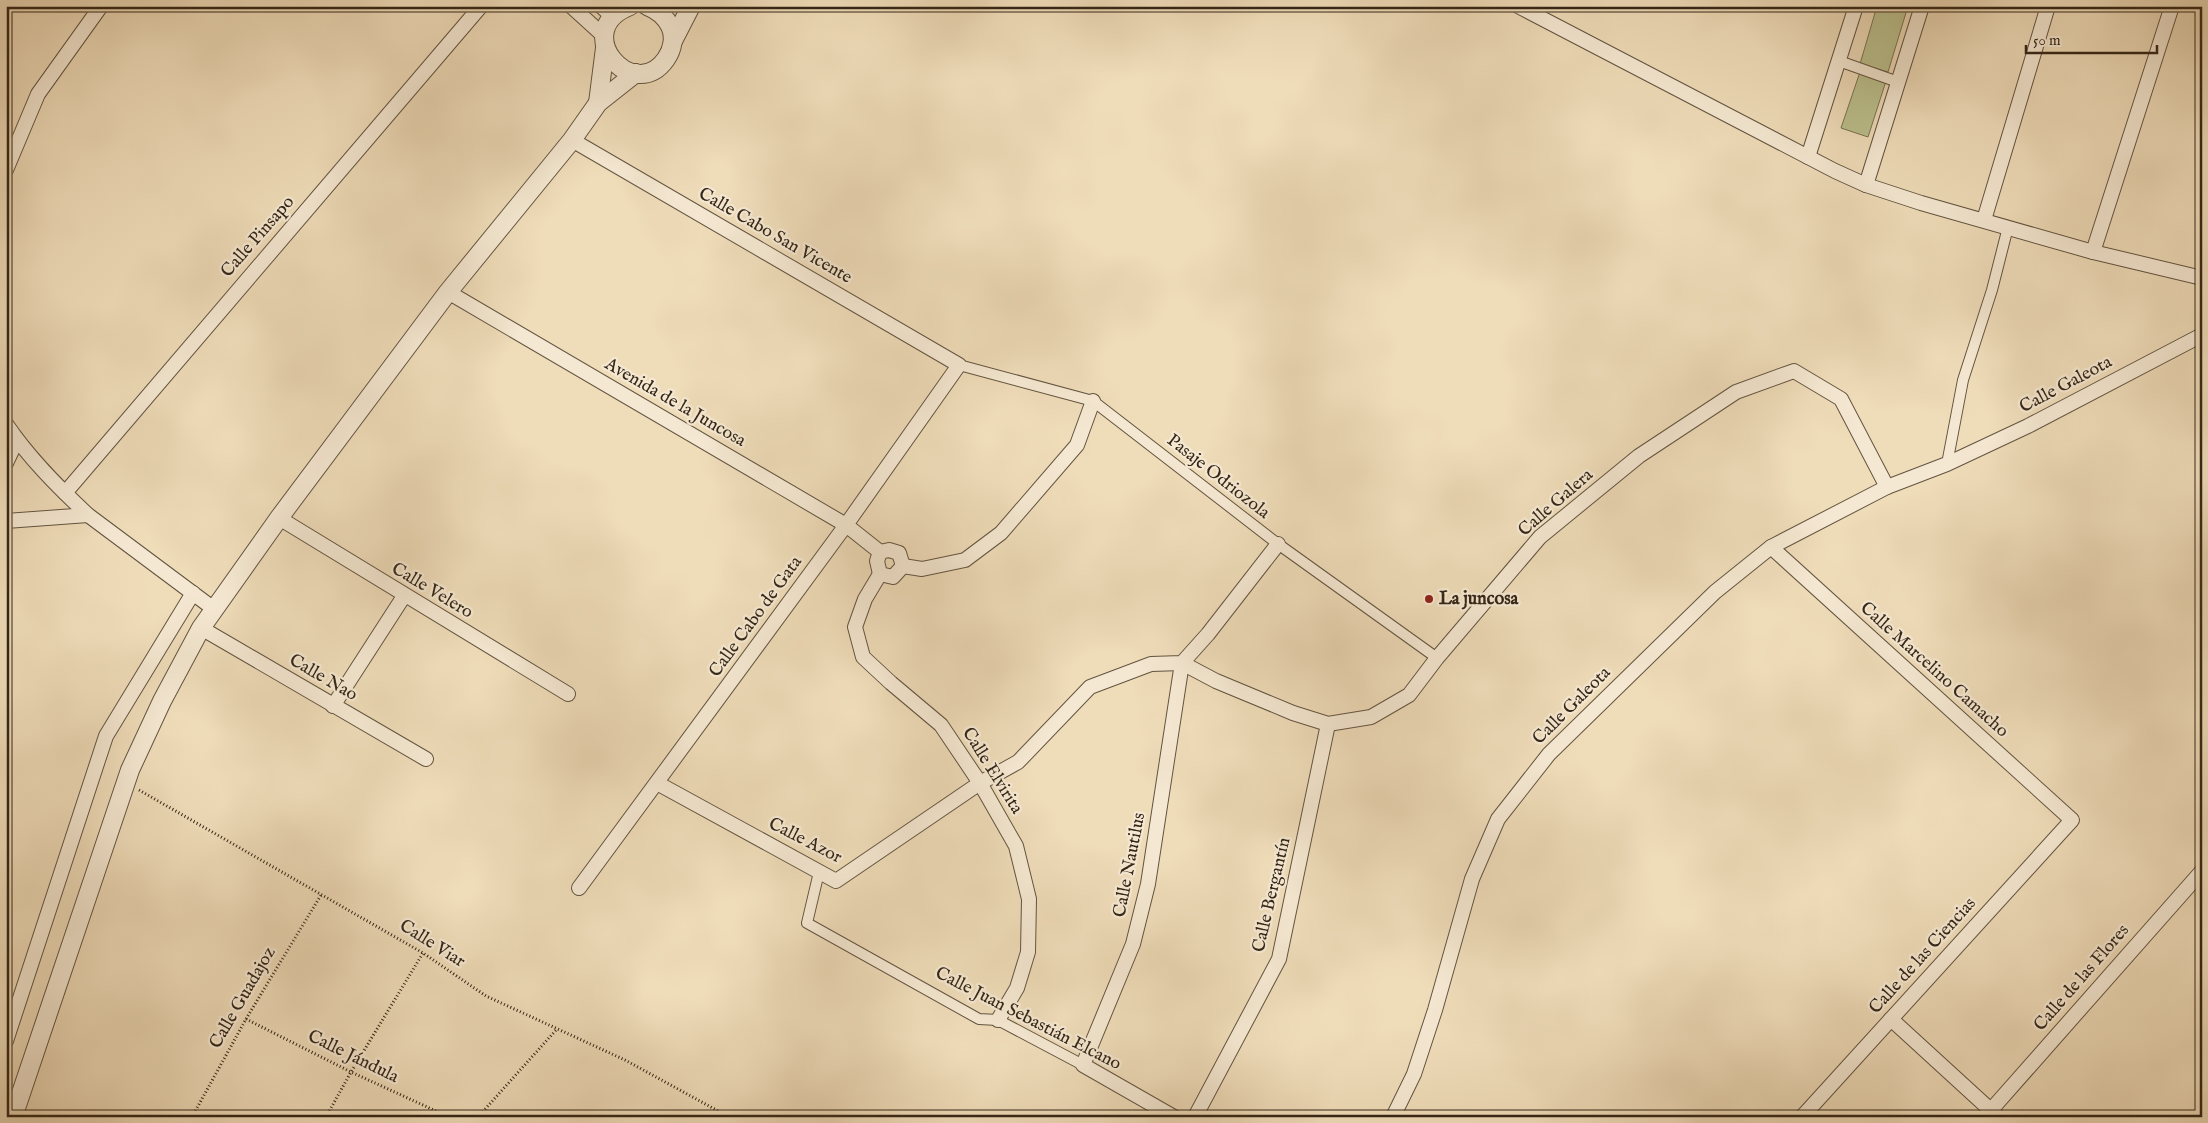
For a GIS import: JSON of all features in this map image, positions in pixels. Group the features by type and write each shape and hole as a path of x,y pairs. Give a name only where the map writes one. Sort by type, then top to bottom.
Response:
{"street":[{"path":"6,170 38,94 101,6"},
{"name":"Calle Pinsapo","path":"65,493 480,6"},
{"path":"571,6 605,42 610,59 617,66 636,73 648,72 665,60 690,6"},
{"path":"598,103 607,12 621,10 630,6"},
{"path":"647,6 656,9 667,20 672,30 673,41"},
{"path":"1518,6 1808,157 1866,185 1921,203 2093,252 2202,278"},
{"path":"1808,157 1856,6"},
{"path":"1866,185 1922,6"},
{"path":"1984,220 2048,6"},
{"path":"2093,252 2172,6"},
{"path":"1838,60 1898,82"},
{"path":"13,1117 126,783 162,701 201,628 278,518 448,292 572,140 598,103 636,73"},
{"name":"Calle Cabo San Vicente","path":"572,140 959,365"},
{"path":"1947,464 1963,380 1992,290 2008,227"},
{"name":"Avenida de la Juncosa","path":"448,292 846,525 880,552"},
{"name":"Calle Galeota","path":"1393,1117 1414,1074 1435,1010 1472,879 1498,819 1549,754 1715,592 1771,547 1887,487 1947,464 2028,426 2202,335"},
{"name":"Pasaje Odriozola","path":"959,365 1093,401 1278,544 1437,658"},
{"name":"Calle Cabo de Gata","path":"580,888 846,525 959,365"},
{"name":"Calle Galera","path":"1182,663 1216,681 1293,713 1328,724 1371,717 1409,695 1437,658 1540,537 1639,456 1736,392 1794,370 1842,399 1887,487"},
{"path":"903,566 922,569 965,560 1001,533 1077,445 1093,401"},
{"path":"6,424 17,440 65,493 88,515 214,609"},
{"path":"6,463 17,440"},
{"path":"6,521 88,515"},
{"name":"Calle Velero","path":"278,518 568,694"},
{"path":"980,783 1018,762 1090,687 1151,664 1182,663 1208,634 1278,544"},
{"name":"Calle Marcelino Camacho","path":"1771,547 2072,820"},
{"path":"889,550 899,553 903,566 893,577 880,574 877,561 880,552 889,550"},
{"name":"Calle Elvirita","path":"880,574 865,600 855,627 863,657 941,725 980,783 1016,846 1029,899 1028,952 1017,988 998,1020"},
{"path":"6,1041 106,736 193,593"},
{"path":"333,706 404,596"},
{"name":"Calle Nao","path":"201,628 426,759"},
{"name":"Calle Nautilus","path":"1084,1065 1133,944 1144,901 1182,663"},
{"name":"Calle Bergantín","path":"1194,1117 1279,959 1328,724"},
{"name":"Calle Azor","path":"657,783 836,881 980,783"},
{"name":"Calle de las Ciencias","path":"1802,1117 2072,820"},
{"name":"Calle de las Flores","path":"1994,1114 2202,871"},
{"name":"Calle Juan Sebastián Elcano","path":"819,872 807,923 979,1019 998,1020 1084,1065 1174,1117"},
{"path":"1891,1019 1994,1114"}],"path":[{"name":"Calle Viar","path":"126,783 423,952 486,996 625,1060 730,1117"},
{"name":"Calle Guadajoz","path":"192,1117 246,1019 321,895"},
{"path":"326,1117 350,1072 423,952"},
{"name":"Calle Jándula","path":"246,1019 350,1072 449,1117"},
{"path":"478,1117 557,1029"}],"green space":[{"path":"1877,6 1908,6 1888,72 1860,64"},
{"path":"1861,69 1887,78 1868,137 1841,128"}],"place":[{"name":"La juncosa","path":"1429,599"}]}
